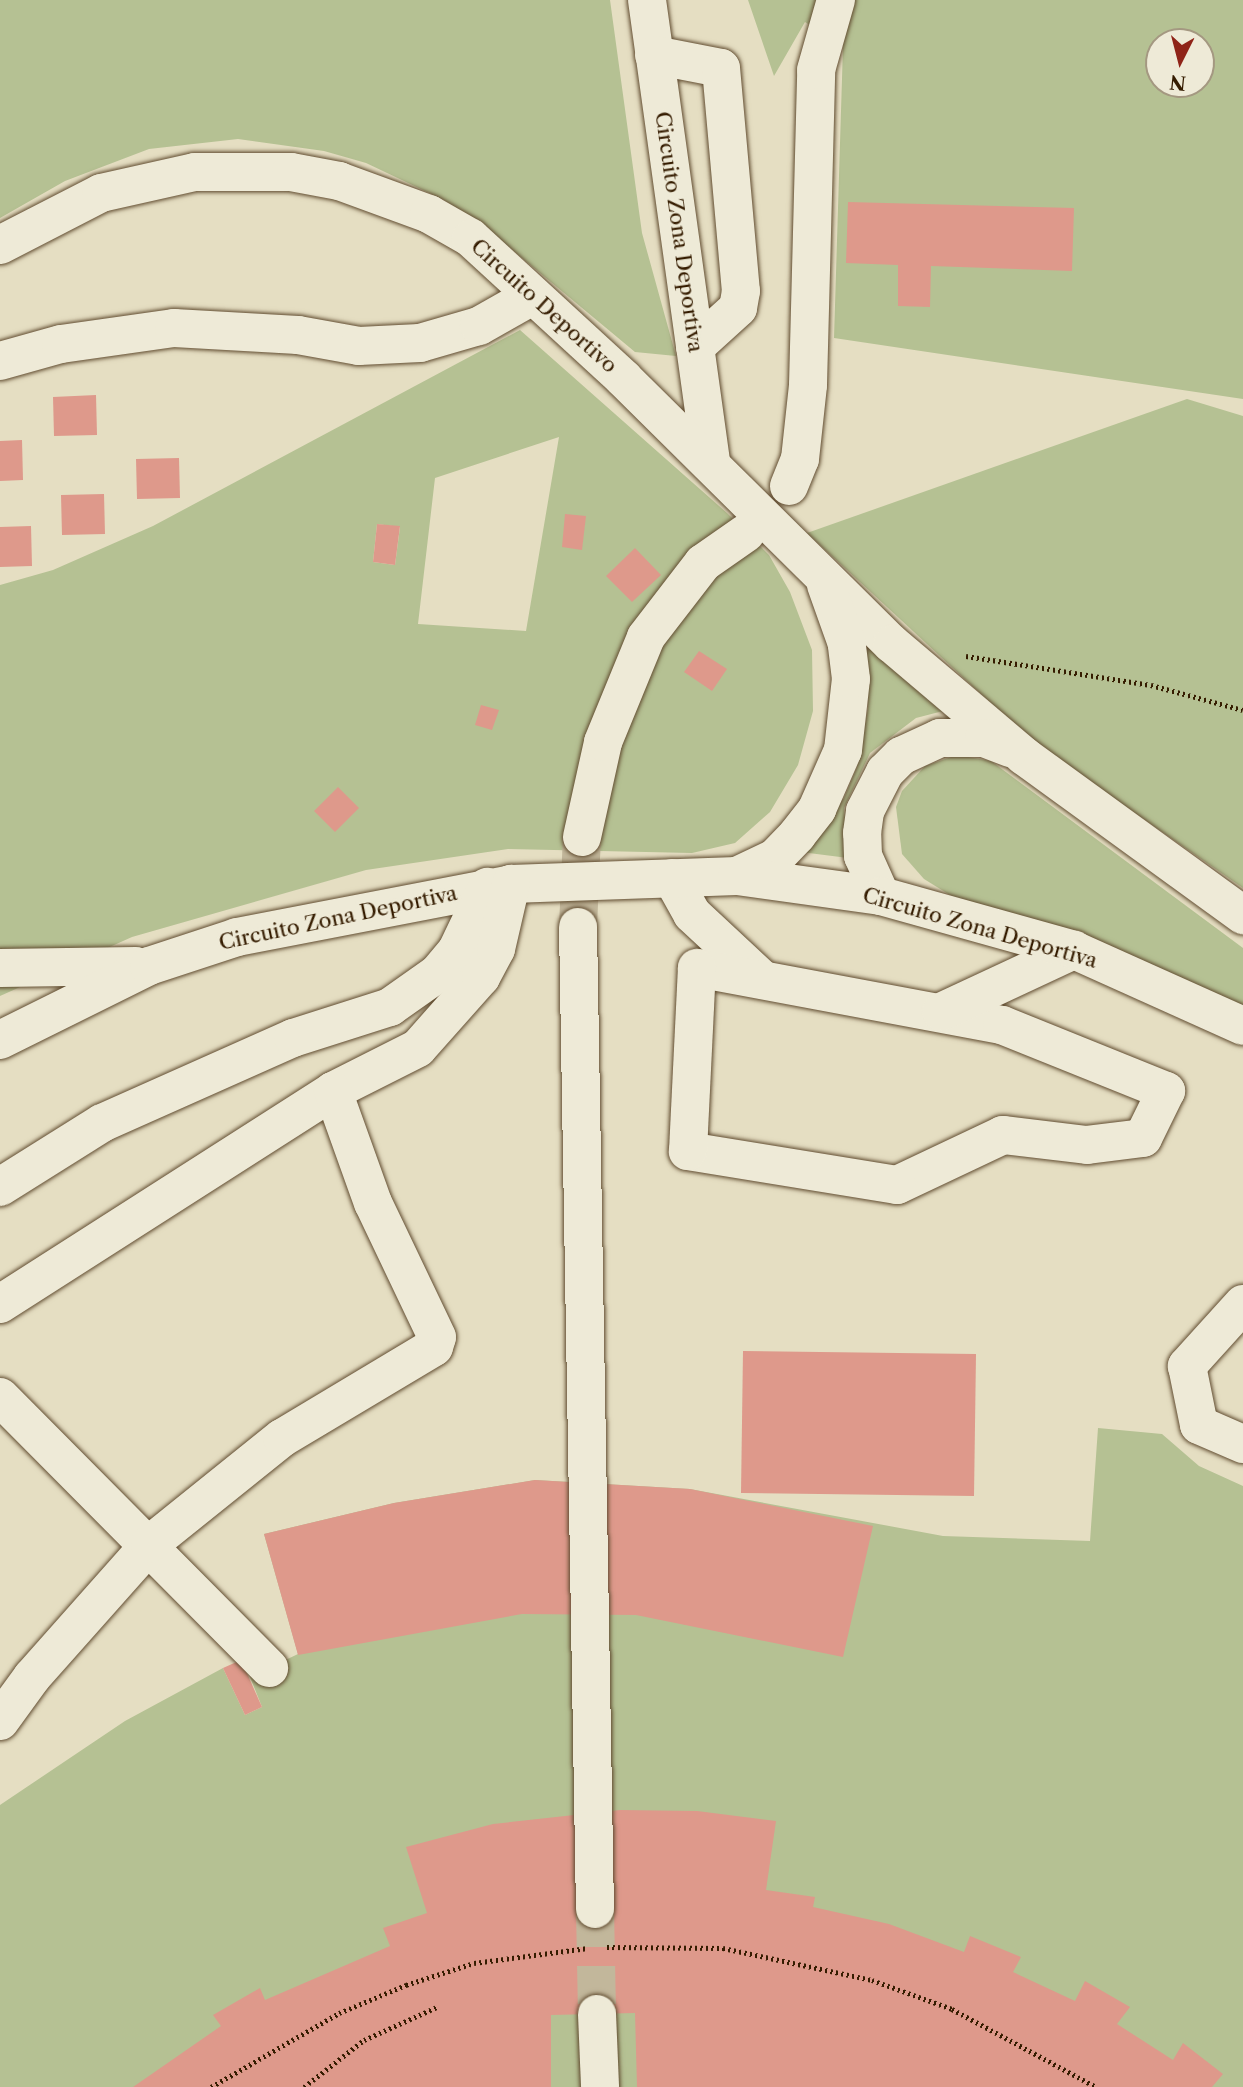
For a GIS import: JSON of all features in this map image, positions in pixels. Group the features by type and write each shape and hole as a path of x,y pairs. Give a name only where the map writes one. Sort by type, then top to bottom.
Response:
{"street":[{"name":"Circuito Zona Deportiva","path":"647,0 695,347 722,475"},
{"path":"789,486 800,459 808,384 816,70 836,0"},
{"path":"654,55 721,68 741,291 738,308 695,347"},
{"name":"Circuito Deportivo","path":"0,245 60,210 147,180 195,172 291,172 350,185 429,214 471,238 722,475"},
{"path":"0,361 61,344 174,328 298,335 359,346 420,343 479,326 532,296"},
{"path":"722,475 823,577 1024,756 1243,915"},
{"path":"582,837 603,742 646,637 703,563 746,533"},
{"path":"737,876 775,858 797,835 817,809 843,750 851,679 838,610 823,577"},
{"path":"881,896 863,856 864,811 873,790 901,756 940,738 962,736 995,741 1024,756"},
{"name":"Circuito Zona Deportiva","path":"0,1040 149,966 237,937 512,884 737,876 881,896 1074,950 1243,1026"},
{"path":"672,878 692,914 762,979"},
{"path":"0,1304 333,1091 418,1048 463,1003 496,949 512,884"},
{"path":"0,1187 102,1123 293,1038 390,1007 457,950 512,884"},
{"path":"578,927 595,1909"},
{"path":"941,1012 1074,950"},
{"path":"0,968 149,966"},
{"path":"696,968 762,979 1002,1025 1166,1091 1143,1138 1087,1145 1003,1135 897,1185 688,1151 696,968"},
{"path":"0,1721 150,1544 282,1438 434,1347 437,1337 373,1203 333,1091"},
{"path":"1243,1304 1187,1366 1199,1425 1243,1444"},
{"path":"0,1397 150,1544 269,1668"},
{"path":"597,2014 600,2087"}],"path":[{"path":"960,655 1151,685 1243,710"},
{"path":"211,2087 339,2013 474,1963 539,1951 652,1944 723,1948 872,1980 953,2009 1096,2087"},
{"path":"304,2087 363,2040 437,2007"}],"green space":[{"path":"0,0 610,0 642,233 676,356 635,352 480,223 444,200 366,163 324,151 238,139 149,149 65,181 0,218"},
{"path":"748,0 1243,0 1243,399 834,338 843,46 805,22 774,76"},
{"path":"520,330 727,513 769,555 790,592 812,650 813,711 798,765 770,812 735,843 692,853 508,849 366,870 132,937 0,996 0,585 53,570 153,526","holes":["559,437 526,631 418,624 435,478","377,524 400,527 395,565 373,562"]},
{"path":"1187,399 1243,416 1243,888 1034,743 807,533"},
{"path":"862,632 943,711 916,718 870,753 844,808 848,858 801,852 844,798 857,767 868,708"},
{"path":"957,755 991,761 1243,948 1243,1010 966,905 924,879 902,854 896,807 902,791 925,766"},
{"path":"1098,1428 1162,1434 1199,1466 1243,1486 1243,2087 0,2087 0,1805 125,1721 223,1668 245,1715 262,1707 250,1677 298,1654 264,1534 394,1503 535,1480 690,1489 943,1536 1090,1541"}],"building":[{"path":"848,202 1074,208 1072,271 931,266 930,307 898,306 898,265 846,263"},
{"path":"96,395 97,435 54,436 53,397"},
{"path":"22,440 23,480 0,481 0,441"},
{"path":"179,458 180,498 137,499 136,459"},
{"path":"104,494 105,534 62,535 61,495"},
{"path":"565,514 586,516 582,550 562,547"},
{"path":"377,524 400,526 395,565 373,562"},
{"path":"31,526 32,566 0,567 0,527"},
{"path":"635,548 661,575 632,602 606,576"},
{"path":"699,651 727,669 712,691 684,672"},
{"path":"481,705 499,710 492,730 475,725"},
{"path":"338,787 359,808 335,832 314,811"},
{"path":"743,1351 976,1354 974,1496 741,1493"},
{"path":"535,1480 690,1489 873,1526 843,1657 636,1615 522,1614 298,1655 264,1534 394,1503"},
{"path":"241,1660 262,1707 245,1715 223,1668"},
{"path":"620,1810 697,1811 776,1821 766,1890 815,1897 813,1907 889,1924 964,1952 970,1936 1021,1957 1013,1972 1075,2001 1085,1981 1130,2007 1117,2024 1173,2060 1183,2043 1223,2074 1212,2087 637,2087 635,2013 551,2015 551,2087 133,2087 221,2026 213,2015 260,1988 265,2000 390,1946 383,1928 427,1913 406,1847 493,1824"}],"tunnel":[{"path":"578,927 582,837"},
{"path":"595,1909 597,2014"}]}
